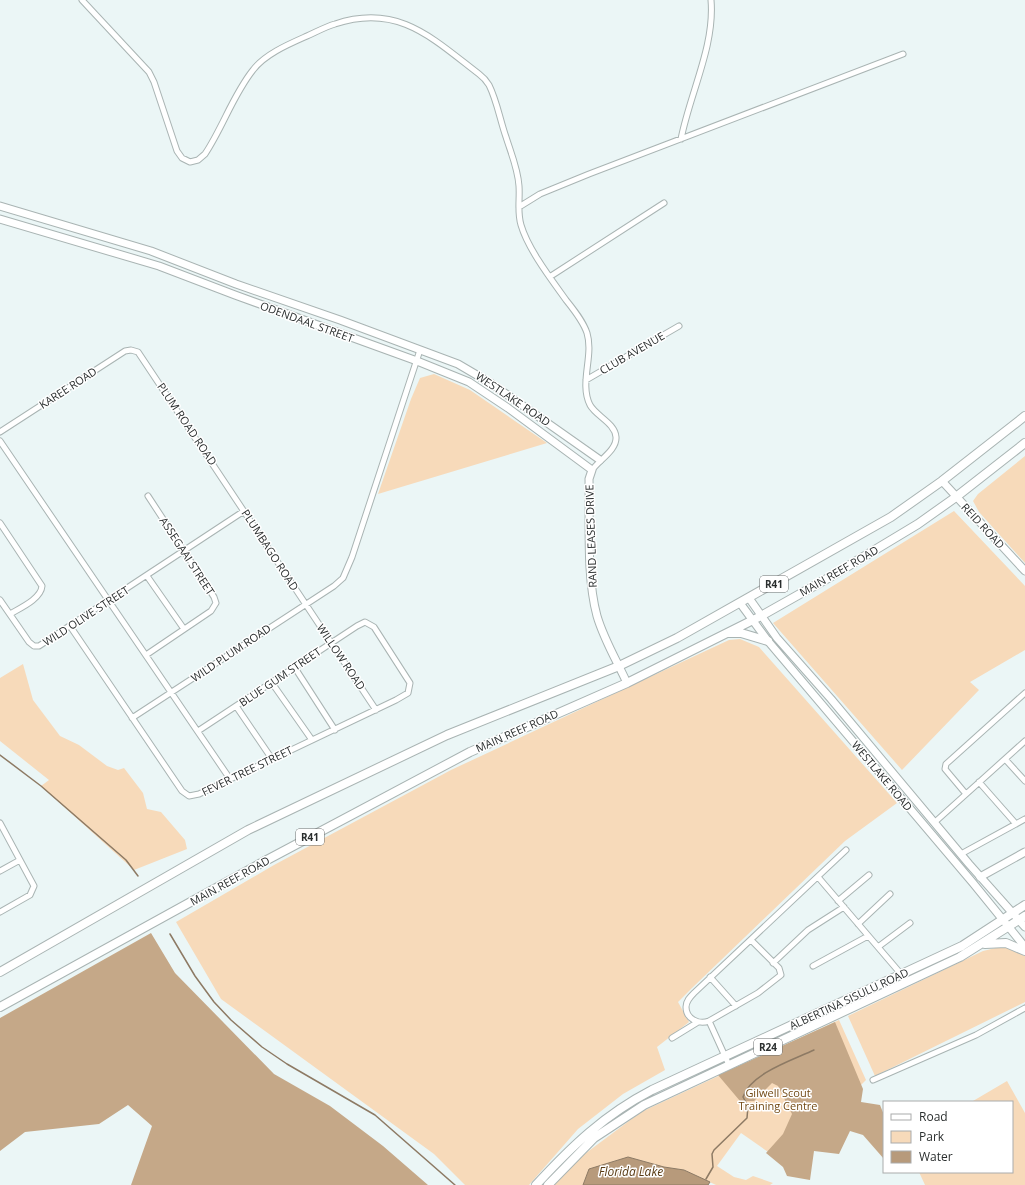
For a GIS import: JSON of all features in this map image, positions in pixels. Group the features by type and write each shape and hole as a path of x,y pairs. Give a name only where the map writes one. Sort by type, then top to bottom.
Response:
{"main road":[{"name":"MAIN REEF ROAD","path":"0,972 262,823 447,735 619,666 677,638 876,526 942,481 1025,416"},
{"name":"MAIN REEF ROAD","path":"0,1007 265,861 470,752 627,683 752,621 867,556 918,524 956,497 1025,443"},
{"path":"728,633 741,633 768,641"},
{"name":"ALBERTINA SISULU ROAD","path":"536,1185 583,1136 624,1104 962,946 1025,905"},
{"name":"ALBERTINA SISULU ROAD","path":"548,1185 594,1138 618,1120 654,1099 904,984 984,944 1022,918"},
{"path":"984,944 1006,943 1025,950"}],"street":[{"name":"RAND LEASES DRIVE","path":"82,0 149,72 154,82 177,151 182,158 190,162 201,159 207,151 242,86 258,63 278,50 335,24 349,21 384,19 397,20 414,26 479,74 489,85 517,173 519,186 520,223 526,238 587,332 589,366 586,380 587,396 590,405 615,432 616,438 614,446 592,470 589,479 591,576 594,602 600,626 627,683"},
{"path":"682,139 685,120 710,36 711,0"},
{"path":"519,207 540,194 904,54"},
{"path":"551,276 664,203"},
{"name":"ODENDAAL STREET","path":"0,206 151,250 236,284 340,320 420,350"},
{"name":"ODENDAAL STREET","path":"0,219 159,266 235,296 417,361 469,382 487,392 592,470"},
{"name":"CLUB AVENUE","path":"586,380 679,326"},
{"name":"KAREE ROAD","path":"0,432 125,351 131,350 138,352"},
{"name":"WILD PLUM ROAD","path":"132,718 339,582 345,574 420,350"},
{"name":"WESTLAKE ROAD","path":"420,350 473,372 600,460"},
{"name":"PLUM ROAD ROAD","path":"138,352 235,496"},
{"path":"0,441 146,655 173,692 230,779"},
{"name":"REID ROAD","path":"942,481 1025,570"},
{"name":"ASSEGAAI STREET","path":"146,655 211,611 216,603 214,597 148,496"},
{"name":"PLUMBAGO ROAD","path":"235,496 305,604"},
{"name":"WILD OLIVE STREET","path":"0,600 29,642 34,646 43,645 244,511"},
{"path":"0,523 42,586 42,591 38,596 10,614"},
{"path":"147,576 184,629"},
{"name":"WESTLAKE ROAD","path":"749,598 777,638 831,699 980,877 1013,913 1022,918 1025,927"},
{"name":"WESTLAKE ROAD","path":"740,603 768,641 1004,920 1025,947"},
{"name":"WILLOW ROAD","path":"305,604 376,710"},
{"name":"FEVER TREE STREET","path":"70,626 132,718 186,794 193,796 335,730 406,695 410,690 410,683 372,625 365,622 362,623"},
{"name":"BLUE GUM STREET","path":"198,732 295,668 331,642 362,623"},
{"path":"295,668 335,730"},
{"path":"272,683 312,740"},
{"path":"966,794 945,769 946,764 1025,693"},
{"path":"236,706 272,759"},
{"path":"935,822 1025,741"},
{"path":"1005,759 1025,781"},
{"path":"979,782 1016,824"},
{"path":"961,854 1025,819"},
{"path":"0,823 34,886 31,894 0,912"},
{"path":"698,1022 688,1013 686,1004 694,993 846,850"},
{"path":"980,877 1025,852"},
{"path":"0,871 20,860"},
{"path":"838,901 869,875"},
{"path":"818,877 901,974"},
{"path":"858,924 890,894"},
{"path":"773,963 808,930 844,907"},
{"path":"878,947 910,923"},
{"path":"813,966 868,936"},
{"path":"672,1038 698,1022 709,1022 762,990 780,976 781,970 751,940"},
{"path":"710,977 736,1006"},
{"path":"873,1080 976,1035 1025,1008"},
{"path":"709,1022 729,1065"}],"green space":[{"path":"434,374 470,390 547,443 378,494 411,399 420,378"},
{"path":"1025,456 1025,563 979,512 973,501 978,494"},
{"path":"954,511 1025,586 1025,650 970,682 979,690 902,770 773,623"},
{"path":"740,639 759,647 897,803 845,841 678,1002 689,1022 657,1047 665,1070 623,1094 578,1129 529,1185 465,1185 434,1154 221,999 176,922 274,865 451,770 729,640"},
{"path":"23,664 33,700 60,736 79,745 107,766 118,770 124,768 143,793 147,809 161,812 185,840 187,849 134,870 41,786 49,780 0,741 0,678"},
{"path":"1004,946 1025,956 1025,1002 875,1076 848,1016 983,951"},
{"name":"Gilwell Scout Training Centre","path":"839,1020 866,1080 789,1157 774,1156 741,1133 717,1166 734,1177 746,1180 753,1176 773,1183 770,1185 716,1185 684,1170 664,1167 628,1157 590,1169 583,1185 554,1185 578,1159 641,1112"},
{"path":"1007,1081 1025,1113 1025,1185 925,1185 919,1173 1013,1173 1013,1101 973,1101"}],"shaded area":[{"path":"151,933 175,973 274,1074 330,1106 383,1146 428,1185 131,1185 152,1126 128,1105 99,1124 25,1132 0,1151 0,1018"},
{"path":"835,1022 863,1089 861,1102 880,1105 883,1112 883,1158 863,1135 850,1131 839,1154 814,1151 810,1180 787,1176 783,1167 766,1153 783,1134 792,1114 778,1086 772,1083 754,1101 740,1101 718,1075"}],"water":[{"name":"Florida Lake","path":"628,1157 664,1167 684,1170 710,1182 708,1185 583,1185 589,1169"}],"waterway":[{"path":"0,755 41,786 126,860 138,876"},
{"path":"170,934 195,976 214,1002 231,1020 262,1047 287,1064 375,1115 455,1185"},
{"path":"706,1179 713,1167 712,1154 714,1150 747,1118 748,1106 743,1097 747,1088 763,1074 814,1050"}]}
